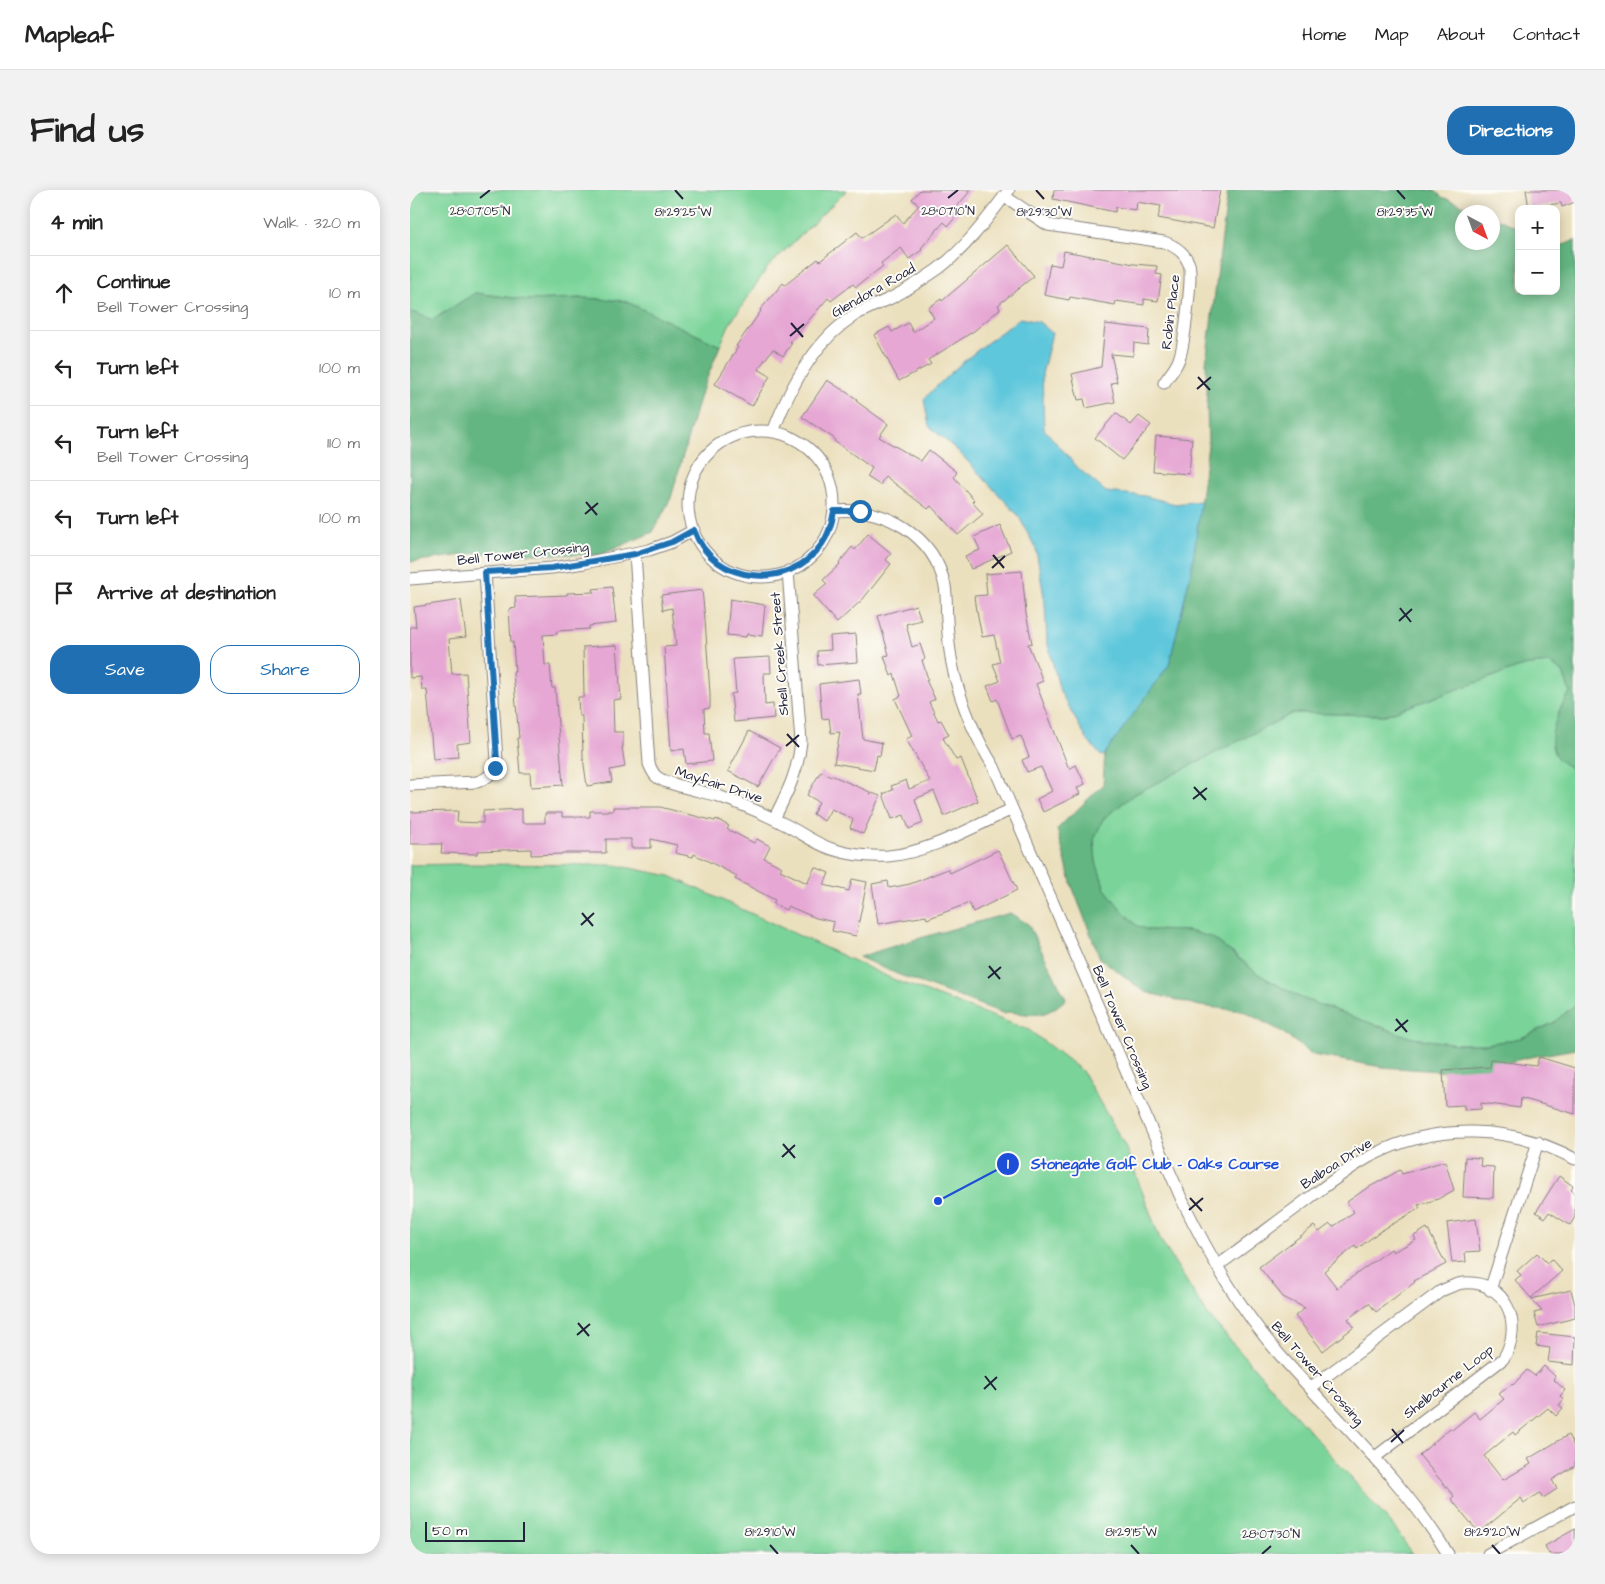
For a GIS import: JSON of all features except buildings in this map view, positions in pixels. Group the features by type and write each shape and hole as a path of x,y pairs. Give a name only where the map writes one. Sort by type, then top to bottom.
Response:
{"street":[{"name":"Robin Place","path":"1007,193 1048,225 1164,242 1177,248 1187,259 1191,272 1180,358 1164,383"},
{"name":"Glendora Road","path":"773,432 784,404 800,376 835,329 857,314 907,290 939,268 968,242 1007,193"},
{"path":"754,431 773,432 798,440 816,455 828,476 833,493 834,511 828,534 821,545 805,562 788,571 772,576 760,577 737,572 716,561 708,553 694,530 689,511 690,488 694,476 705,457 713,449 732,437 754,431"},
{"name":"Bell Tower Crossing","path":"834,511 860,511 877,514 893,520 921,539 935,558 942,573 946,589 950,656 958,689 973,730 994,767 1182,1200 1217,1266 1278,1353 1412,1502 1448,1554"},
{"name":"Bell Tower Crossing","path":"410,579 552,568 635,554 672,542 694,530"},
{"name":"Mayfair Drive","path":"635,554 649,764 652,772 664,782 733,801 774,819 830,849 859,855 889,856 904,854 933,845 1012,809"},
{"name":"Shell Creek Street","path":"774,819 794,778 799,761 801,742 788,571"},
{"path":"410,785 477,782 485,780 495,768 497,761 485,572"},
{"name":"Balboa Drive","path":"1217,1266 1357,1164 1402,1143 1434,1134 1467,1131 1500,1133 1538,1142 1575,1158"},
{"path":"1310,1388 1441,1291 1461,1283 1483,1286 1490,1290 1538,1142"},
{"name":"Shelbourne Loop","path":"1374,1458 1503,1359 1512,1339 1513,1324 1506,1304 1490,1290"},
{"path":"1488,1554 1575,1506"}],"green space":[{"path":"410,190 847,190 767,268 729,325 720,346 625,301 584,298 528,300 475,293 432,320 410,312"},
{"path":"1228,190 1434,190 1442,197 1462,205 1455,205 1455,250 1500,250 1500,220 1515,226 1515,295 1560,295 1560,244 1564,245 1575,240 1575,769 1563,763 1555,755 1552,746 1552,735 1559,712 1570,692 1563,672 1549,663 1523,666 1385,715 1293,713 1133,795 1103,819 1094,840 1096,862 1105,889 1136,925 1148,930 1188,931 1212,937 1258,974 1301,998 1412,1038 1457,1044 1487,1044 1521,1038 1553,1023 1575,1005 1575,1049 1525,1058 1468,1073 1382,1067 1313,1055 1279,1030 1243,1011 1200,1006 1145,992 1100,958 1072,886 1057,829 1103,785 1105,752 1169,665 1192,567 1208,445 1206,363"},
{"path":"475,293 528,300 584,298 625,301 720,346 699,398 671,498 653,532 600,555 478,553 410,562 410,312 433,320"},
{"path":"1549,663 1563,672 1570,692 1557,714 1568,766 1575,769 1575,1005 1553,1023 1521,1038 1487,1044 1457,1044 1412,1038 1301,998 1258,974 1233,953 1188,931 1147,930 1136,925 1105,889 1096,862 1094,839 1103,819 1133,795 1293,713 1385,715 1523,666"},
{"path":"410,865 615,865 670,876 895,980 1029,1030 1082,1071 1125,1146 1160,1239 1207,1314 1395,1528 1412,1554 410,1554"},
{"path":"1010,913 1028,924 1066,999 1045,1013 1008,1012 1005,1014 897,974 859,957 913,940"}],"water":[{"path":"1020,318 1039,322 1052,333 1042,374 1044,429 1079,469 1106,492 1145,496 1175,504 1201,501 1192,567 1169,665 1105,755 1101,756 1086,738 1060,691 1047,641 1045,603 1036,549 1018,515 958,451 929,426 924,399 958,366"}],"place":[{"name":"Stonegate Golf Club - Oaks Course","path":"938,1201"}],"route":[{"path":"495,768 497,761 485,572 552,568 635,554 672,542 694,530 708,553 726,567 748,576 772,576 794,568 814,554 828,534 834,511 860,511"}]}
